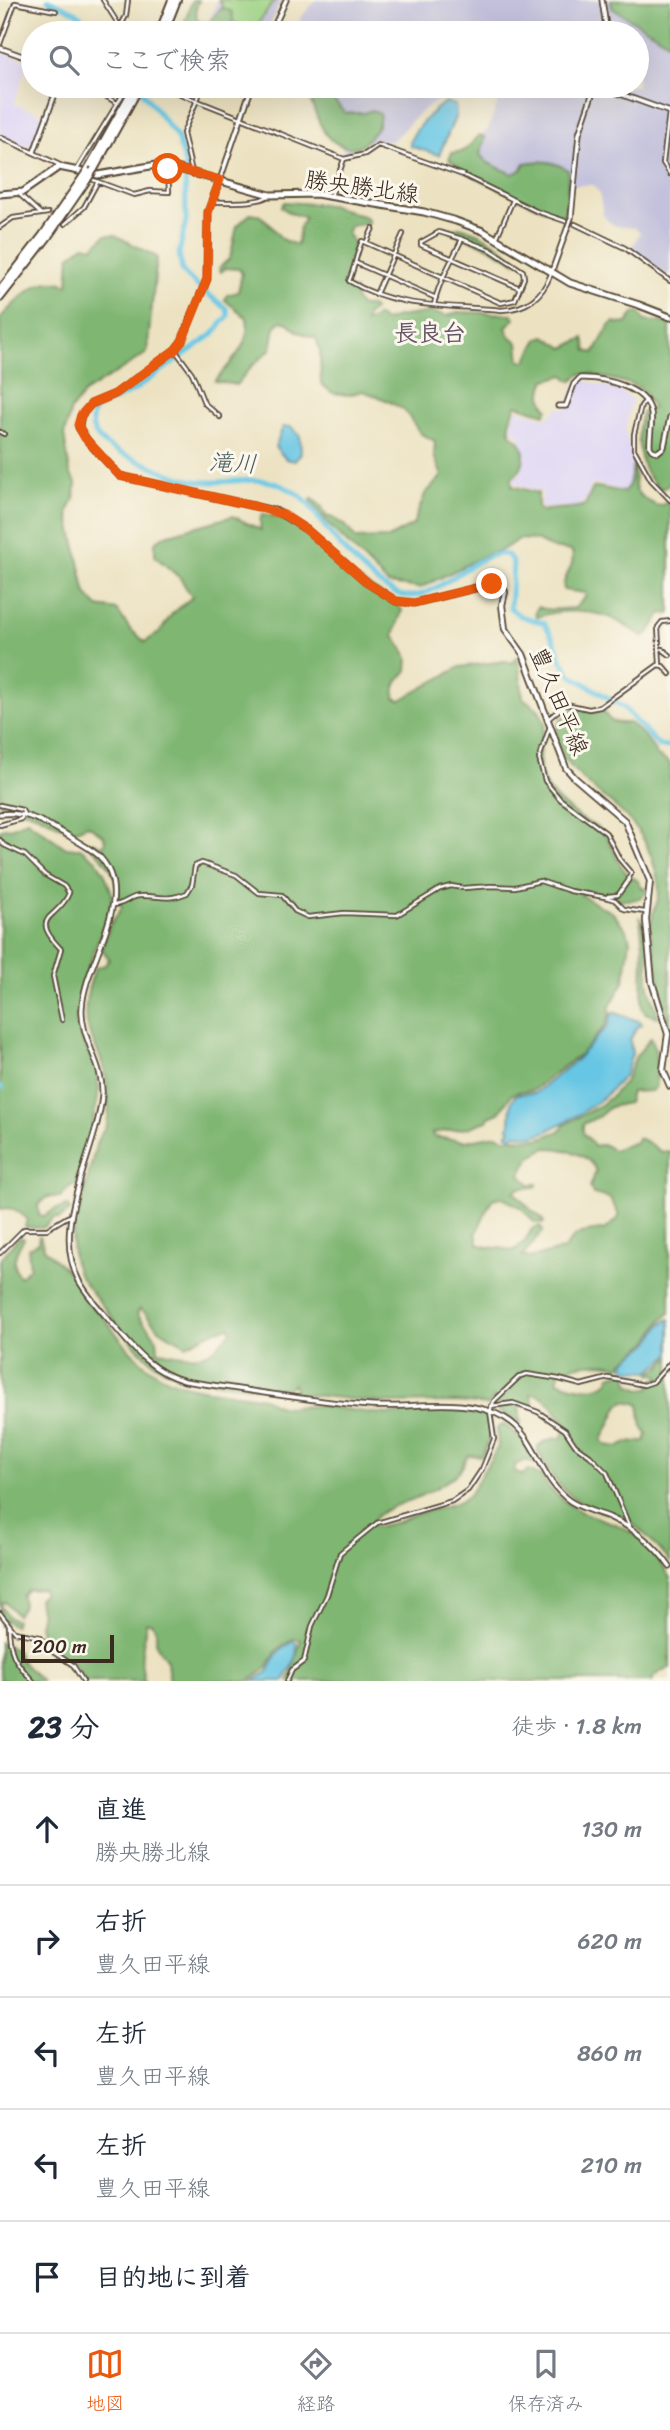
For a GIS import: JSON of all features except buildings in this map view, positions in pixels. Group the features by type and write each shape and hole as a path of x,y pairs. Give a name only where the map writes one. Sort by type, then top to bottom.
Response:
{"highway":[{"path":"166,21 174,0"},
{"path":"0,298 47,238 131,98"},
{"path":"0,290 87,174"}],"main road":[{"name":"勝央勝北線","path":"62,166 87,174 103,174 154,164 270,195 331,196 424,212 456,220 496,239 570,283 670,317"},
{"path":"0,194 18,193 62,166"},
{"name":"豊久田平線","path":"220,180 208,212 205,284 176,352 115,394 91,404 81,415 78,425 112,469 123,477 284,515 307,530 369,584 396,601 414,603 492,584 501,586 505,592 502,605 505,629 523,654 569,772 628,825 650,881 651,892 646,912 652,982 668,1034 663,1067 670,1086"}],"street":[{"path":"42,7 44,0"},
{"path":"103,0 116,21"},
{"path":"123,21 128,0"},
{"path":"276,21 286,0"},
{"path":"602,0 605,21"},
{"path":"21,55 0,46 15,3 56,11"},
{"path":"33,152 53,98"},
{"path":"108,98 117,103"},
{"path":"76,171 120,98"},
{"path":"190,98 344,159 365,154 378,145 463,175 513,200 565,221"},
{"path":"190,172 183,133 198,98"},
{"path":"220,180 248,98"},
{"path":"520,288 421,245 421,242 439,232 491,250 523,271 524,278 520,288 515,300 501,303 362,241 349,281 392,301 434,305 501,310 519,308 538,296 551,273 572,218 579,134 592,98"},
{"path":"630,98 670,112 663,163 670,174"},
{"path":"0,137 62,166"},
{"path":"331,196 344,159"},
{"path":"87,174 97,183 134,195 150,191 170,192 169,166"},
{"path":"65,224 81,211 97,183"},
{"path":"18,193 41,214"},
{"path":"212,202 258,200 270,195"},
{"path":"496,239 513,200"},
{"path":"75,209 81,211"},
{"path":"0,227 13,218 48,213"},
{"path":"575,224 625,248 670,281"},
{"path":"366,243 373,228"},
{"path":"376,294 403,234"},
{"path":"434,305 462,239"},
{"path":"356,262 436,298"},
{"path":"176,352 192,373 204,402 220,417"},
{"path":"558,406 565,407 576,380 584,378 633,389 646,400 652,413 649,442 652,450 658,452 664,447 670,417"},
{"path":"646,400 641,406 634,434 634,449 654,484 670,500"},
{"path":"670,621 663,622 658,627 660,665 670,674"},
{"path":"660,648 670,655"},
{"path":"547,720 566,704 592,709 606,703 660,665"},
{"path":"550,726 539,759 545,781 555,795 606,833 620,860 631,873 618,895 605,897"},
{"path":"0,805 22,810 24,814"},
{"path":"0,814 24,814 47,824 99,857 111,877 113,905 81,1010 84,1029 101,1075 102,1097 72,1216 69,1249 80,1282 135,1350 169,1376 185,1381 357,1405 491,1408 513,1403 538,1412 565,1430 575,1445 607,1473 630,1528"},
{"path":"0,825 16,821 24,814"},
{"path":"0,840 4,845 25,855 69,893 47,919 46,925 48,935 61,949 53,976 62,1020"},
{"path":"113,905 125,904 136,896 162,899 187,893 192,885 195,866 202,863 236,875 259,893 282,895 295,911 308,917 344,913 397,915 440,889 451,886 515,887 540,881 570,891 615,900 624,909 646,912"},
{"path":"0,1253 24,1229 47,1230 72,1216"},
{"path":"287,1681 292,1670 304,1661 312,1626 327,1595 340,1553 377,1523 452,1502 463,1495 480,1474 494,1439 491,1408 497,1396 511,1387 520,1376 527,1374 580,1385 608,1378 644,1385 653,1382 670,1363"},
{"path":"491,1408 520,1430 534,1449 550,1482 564,1496 579,1506 630,1528 655,1549 670,1567"},
{"path":"0,1613 18,1634 40,1637 53,1652 73,1665 83,1681"},
{"path":"9,1625 14,1659 33,1681"}],"shaded area":[{"path":"215,0 281,0 271,21 210,21 217,1"},
{"path":"316,0 670,0 670,277 631,250 640,232 635,228 615,226 608,221 603,215 599,192 592,185 571,185 566,217 552,214 456,169 463,153 488,129 498,102 495,98 649,98 649,21 300,21"},
{"path":"2,51 21,58 21,82 14,104 45,115 34,143 29,146 0,135"},
{"path":"310,98 442,98 420,112 392,141 342,142 352,151 348,155 333,138"},
{"path":"578,381 617,390 632,399 625,431 633,457 629,484 624,491 592,483 587,498 578,507 556,506 541,509 542,492 514,483 514,478 521,473 526,456 519,436 511,428 516,409 545,418 554,413 557,407 566,410 573,388"}],"green space":[{"path":"192,0 199,0 196,8 197,21 185,21"},
{"path":"219,0 275,0 260,21 230,19"},
{"path":"611,0 670,0 670,43 649,30 649,21 634,21 612,8"},
{"path":"222,8 231,11 233,20 210,21"},
{"path":"309,98 332,98 345,113 372,110 380,114 376,130 361,145 351,148 336,143 327,136"},
{"path":"480,135 485,137 480,155 488,163 513,174 521,170 525,163 537,162 553,163 568,170 564,215 504,191 449,159 452,153 464,151"},
{"path":"284,202 330,205 366,217 369,222 350,226 347,234 354,242 351,267 344,282 347,288 355,291 360,306 371,306 374,310 367,315 365,322 376,316 385,321 432,312 447,316 460,312 512,314 515,318 506,327 509,335 518,343 520,361 526,361 538,339 545,336 564,348 584,338 587,351 594,353 610,325 614,322 627,323 634,313 639,312 645,321 670,323 670,483 663,489 648,476 640,456 642,413 653,408 645,393 638,387 590,374 581,374 571,381 564,375 546,380 542,395 548,409 545,414 516,405 510,427 511,434 522,447 524,457 521,467 512,478 512,486 538,493 538,508 542,511 585,505 593,488 597,487 624,492 629,485 634,462 638,493 657,506 670,502 670,614 662,613 648,634 643,636 610,618 589,613 567,612 537,617 535,612 538,607 551,610 575,608 586,596 585,593 564,590 572,563 572,551 552,548 536,540 519,539 502,550 486,555 420,588 388,584 328,524 311,501 312,498 322,507 327,517 332,517 347,527 356,539 388,538 413,525 425,494 442,476 434,456 435,441 421,434 404,410 363,391 348,395 333,393 321,384 320,351 316,338 298,332 288,323 281,321 275,327 271,349 236,385 215,381 239,352 247,328 247,318 225,300 227,295 238,292 242,274 239,269 226,268 221,272 219,268 230,258 237,226 251,213 265,219 283,239 297,245 304,217 281,207"},
{"path":"459,227 495,243 514,257 515,262 487,246 451,232"},
{"path":"105,235 115,235 157,257 147,353 84,393 71,410 64,435 70,473 76,483 74,499 68,512 86,594 98,607 117,610 130,629 145,642 160,632 172,614 192,597 180,578 155,556 155,542 166,535 233,516 261,530 262,514 288,521 311,537 352,575 402,610 394,635 408,658 407,671 397,683 395,698 401,700 460,667 505,661 513,663 516,657 518,658 523,698 539,710 545,724 539,756 543,780 549,791 569,810 604,833 626,873 637,880 642,888 648,889 644,895 630,900 586,892 581,895 613,913 627,931 630,941 624,982 610,1006 610,1015 605,1026 583,1052 533,1090 511,1095 499,1113 489,1117 487,1121 467,1128 432,1133 434,1137 465,1141 496,1135 504,1138 538,1139 560,1131 564,1125 612,1096 626,1080 636,1056 651,1038 655,1048 655,1088 651,1091 631,1092 628,1103 610,1107 583,1124 583,1133 595,1146 603,1144 613,1150 636,1142 638,1138 661,1152 670,1151 670,1313 663,1318 652,1337 619,1367 598,1363 573,1366 560,1371 557,1381 590,1388 603,1385 609,1381 610,1376 627,1371 629,1384 641,1389 649,1388 660,1376 650,1373 670,1356 670,1562 628,1520 587,1506 570,1495 555,1480 538,1452 538,1447 549,1440 561,1438 566,1425 549,1402 539,1395 531,1394 534,1407 519,1407 521,1423 498,1411 495,1408 498,1403 494,1398 488,1405 456,1402 384,1403 295,1393 294,1384 273,1389 194,1379 164,1370 150,1360 133,1344 78,1274 73,1259 72,1240 97,1141 106,1127 109,1111 105,1072 88,1027 86,1003 95,968 105,965 109,959 102,949 110,925 122,907 111,869 85,843 94,842 101,847 105,843 104,836 88,825 76,830 75,834 30,812 0,810 0,318 22,296 38,285 57,282 68,285 70,256 84,245 94,247","holes":["546,1148 560,1149 588,1160 596,1171 590,1187 593,1194 610,1198 618,1213 618,1219 606,1229 575,1236 564,1249 531,1258 523,1256 543,1231 540,1226 532,1229 523,1244 513,1251 478,1244 476,1233 492,1199 501,1197 522,1208 534,1222 544,1223 514,1192 519,1188 536,1187 537,1184 530,1184 520,1175 530,1157","140,1309 158,1328 186,1345 216,1330 230,1327 231,1333 214,1349 202,1355 158,1351 157,1339 137,1314","625,1401 639,1404 642,1426 647,1434 645,1441 619,1447 606,1445 602,1440 619,1405"]},
{"path":"575,707 590,712 604,711 611,721 629,723 645,737 656,755 670,763 670,1030 650,930 659,893 656,870 645,842 633,824 584,781 563,756 557,730 563,717 567,718"},
{"path":"27,820 66,848 80,848 96,860 112,893 110,909 81,986 76,1025 95,1067 99,1088 97,1103 77,1185 71,1186 60,1197 47,1197 38,1205 39,1215 45,1216 68,1206 70,1211 59,1219 55,1217 43,1228 25,1227 27,1219 18,1212 8,1208 0,1209 0,829 13,827"},
{"path":"640,918 646,931 648,947 648,984 658,1017 645,1013 642,1007 643,945"},
{"path":"39,1235 45,1250 75,1279 87,1303 101,1314 140,1360 167,1379 193,1387 263,1398 287,1407 319,1406 393,1414 464,1410 487,1415 490,1437 482,1456 469,1455 461,1469 446,1482 384,1511 371,1525 376,1527 398,1522 460,1502 469,1495 498,1447 497,1428 503,1424 522,1440 537,1461 535,1464 525,1460 515,1465 515,1472 523,1475 528,1470 540,1475 550,1489 564,1501 581,1512 618,1525 640,1538 655,1554 670,1578 670,1668 663,1670 653,1681 289,1681 301,1640 293,1639 276,1651 267,1668 249,1681 169,1681 167,1661 156,1644 156,1628 151,1623 146,1623 141,1660 144,1681 85,1681 73,1663 55,1651 42,1637 38,1599 43,1595 43,1589 27,1590 22,1596 23,1606 17,1615 6,1602 2,1603 1,1606 8,1617 16,1620 14,1626 3,1619 4,1624 0,1626 0,1587 5,1558 4,1549 0,1548 0,1260 17,1239 24,1239 15,1262 20,1277 30,1267 28,1248 38,1243"},
{"path":"0,1642 16,1649 21,1661 41,1681 0,1681"}],"water":[{"path":"446,102 455,105 456,115 439,155 410,146 418,128"},
{"path":"283,427 291,427 300,436 301,453 295,461 286,459 275,447"},
{"path":"613,1012 641,1022 642,1025 637,1027 630,1040 632,1054 625,1075 604,1097 578,1115 547,1131 534,1136 507,1134 511,1130 508,1127 511,1102 515,1096 535,1093 574,1062 607,1027"},
{"path":"670,1319 670,1354 650,1371 630,1370 623,1366 631,1356 648,1344 660,1327"},
{"path":"293,1641 297,1644 296,1658 284,1681 253,1681 268,1672 277,1653"}],"waterway":[{"name":"滝川","path":"48,0 76,12 85,21"},
{"name":"滝川","path":"147,98 177,137 185,163 186,221 179,253 182,271 227,309 228,316 212,335 133,391 95,409 92,421 94,431 100,439 119,453 183,479 206,482 265,481 290,490 307,502 333,537 362,569 385,587 406,596 432,590 483,559 508,555 513,563 510,608 520,616 544,623 571,675 623,707 659,746 670,747"}],"district":[{"name":"長良台","path":"430,333"}],"route":[{"path":"168,169 168,166 220,180 208,212 207,279 179,347 115,394 86,408 78,425 85,438 120,476 284,515 307,530 369,584 396,601 409,604 492,584"}]}
